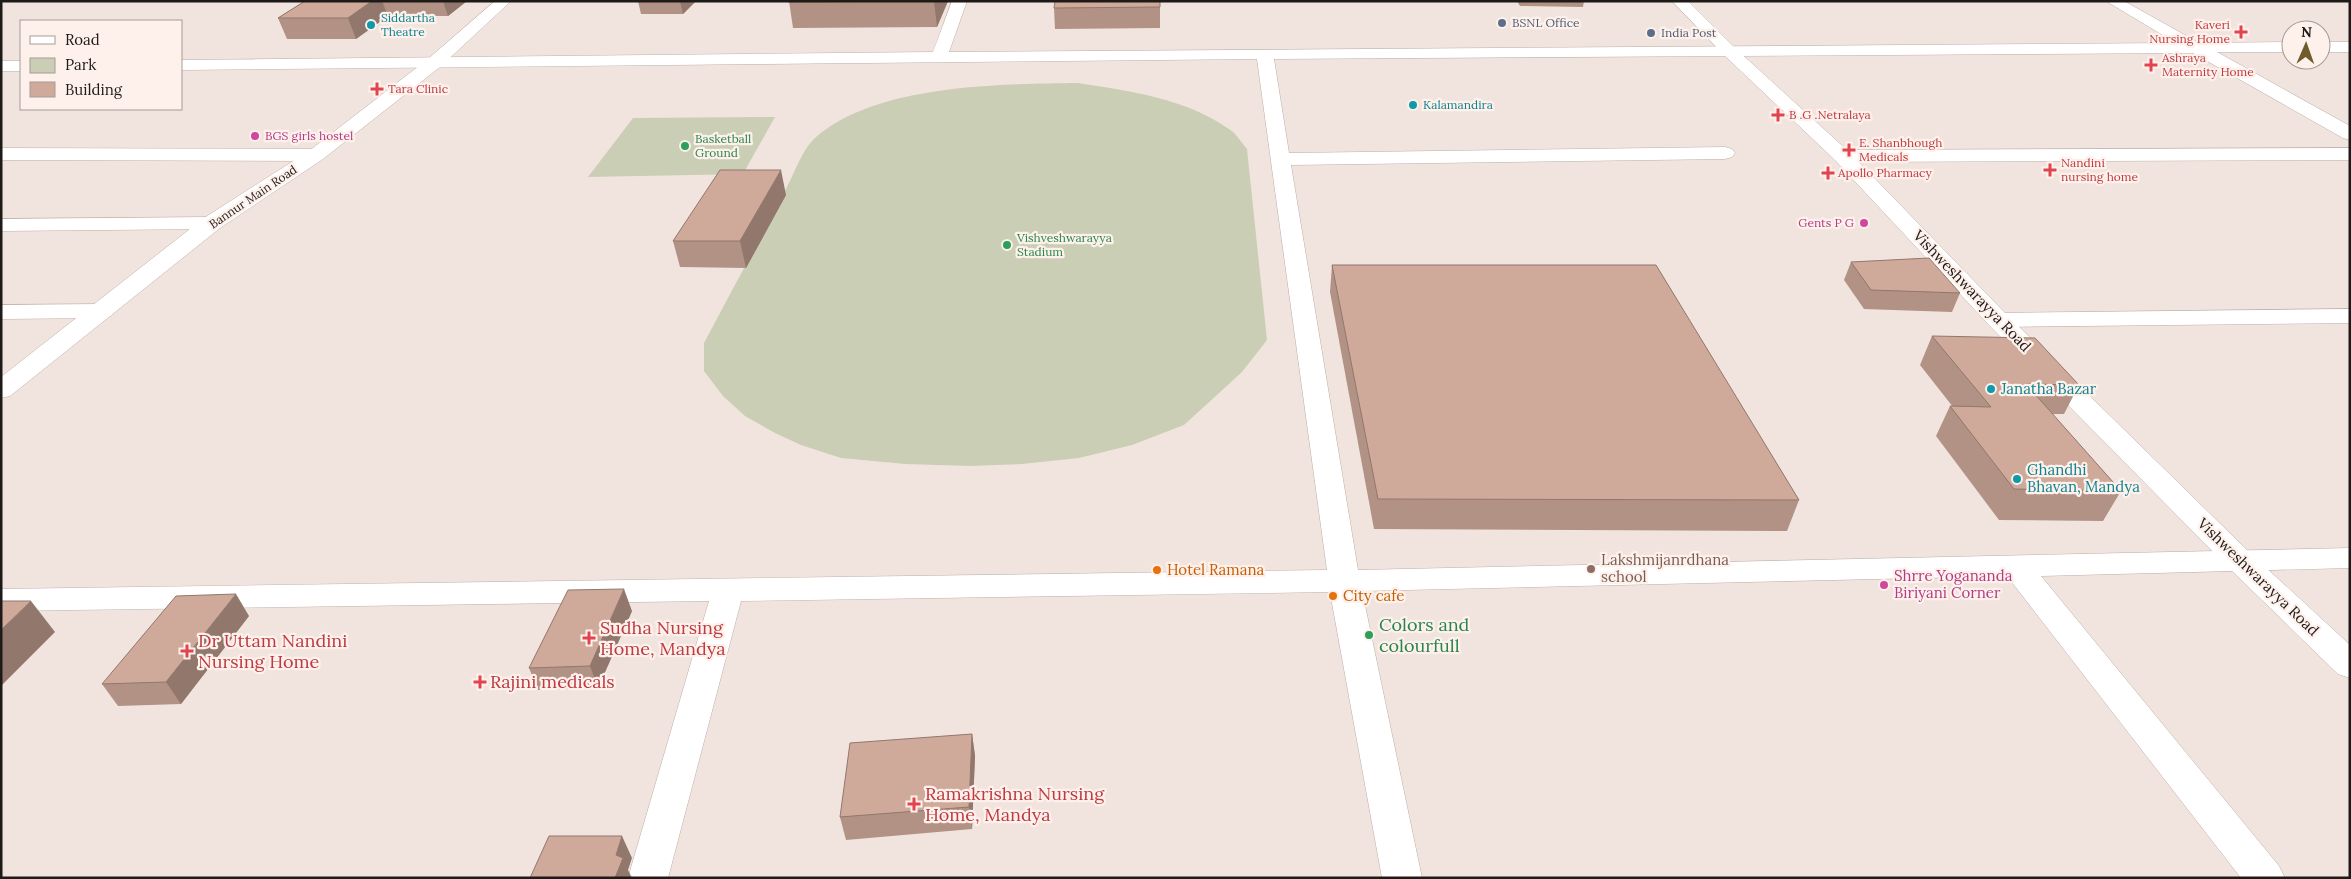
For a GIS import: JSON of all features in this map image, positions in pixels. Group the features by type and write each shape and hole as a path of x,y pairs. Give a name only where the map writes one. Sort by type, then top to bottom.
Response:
{"street":[{"name":"Bannur Main Road","path":"1,390 212,223 316,155 434,63 504,1"},
{"path":"939,57 960,1"},
{"name":"Vishweshwarayya Road","path":"1679,1 1730,52 1842,156 1998,320 2240,560 2350,665"},
{"path":"2113,1 2350,134"},
{"path":"182,65 1265,54 2281,47"},
{"path":"2331,47 2350,47"},
{"path":"1265,54 1344,580 1402,878"},
{"path":"1,66 20,66"},
{"path":"1281,159 1726,153"},
{"path":"1,154 316,155"},
{"path":"1842,156 2350,154"},
{"path":"1,225 212,223"},
{"path":"1,312 103,311"},
{"path":"1998,320 2350,316"},
{"path":"1,600 1344,580 2350,558"},
{"path":"2016,566 2265,878"},
{"path":"648,878 728,590"}],"green space":[{"name":"Vishveshwarayya Stadium","path":"1078,83 1156,97 1194,110 1212,118 1232,131 1247,149 1267,340 1242,372 1184,425 1132,445 1079,458 1022,464 970,466 905,464 841,458 801,445 745,416 723,396 704,371 704,343 802,156 813,140 838,122 868,108 902,98 976,87 1012,84"},
{"name":"Basketball Ground","path":"775,117 743,174 588,177 633,118"}],"building":[{"path":"305,1 372,1 348,18 278,18"},
{"path":"789,1 934,1 788,2"},
{"path":"1055,1 1160,1 1160,7 1054,8"},
{"path":"720,170 781,170 740,241 673,241"},
{"path":"1929,258 1960,293 1871,290 1851,262"},
{"path":"1332,265 1656,265 1799,500 1378,499"},
{"path":"1932,336 2035,338 2079,385 2026,384 2121,491 2014,489 1950,406 1991,407"},
{"path":"624,589 590,666 529,668 568,590"},
{"path":"236,594 166,682 102,684 176,596"},
{"path":"1,601 31,601 1,630"},
{"path":"972,734 969,807 840,817 850,743"},
{"path":"549,836 622,836 616,855 623,858 615,878 530,878"}],"place":[{"name":"BSNL Office","path":"1502,23"},
{"name":"Siddartha Theatre","path":"371,25"},
{"name":"Kaveri Nursing Home","path":"2241,32"},
{"name":"India Post","path":"1651,33"},
{"name":"Ashraya Maternity Home","path":"2151,65"},
{"name":"Tara Clinic","path":"377,89"},
{"name":"Kalamandira","path":"1413,105"},
{"name":"B .G .Netralaya","path":"1778,115"},
{"name":"BGS girls hostel","path":"255,136"},
{"name":"Basketball Ground","path":"685,146"},
{"name":"E. Shanbhough Medicals","path":"1849,150"},
{"name":"Nandini nursing home","path":"2050,170"},
{"name":"Apollo Pharmacy","path":"1828,173"},
{"name":"Gents P G","path":"1864,223"},
{"name":"Vishveshwarayya Stadium","path":"1007,245"},
{"name":"Janatha Bazar","path":"1991,389"},
{"name":"Ghandhi Bhavan, Mandya","path":"2017,479"},
{"name":"Lakshmijanrdhana school","path":"1591,569"},
{"name":"Hotel Ramana","path":"1157,570"},
{"name":"Shrre Yogananda Biriyani Corner","path":"1884,585"},
{"name":"City cafe","path":"1333,596"},
{"name":"Colors and colourfull","path":"1369,635"},
{"name":"Sudha Nursing Home, Mandya","path":"589,638"},
{"name":"Dr Uttam Nandini Nursing Home","path":"187,651"},
{"name":"Rajini medicals","path":"480,682"},
{"name":"Ramakrishna Nursing Home, Mandya","path":"914,804"}]}
